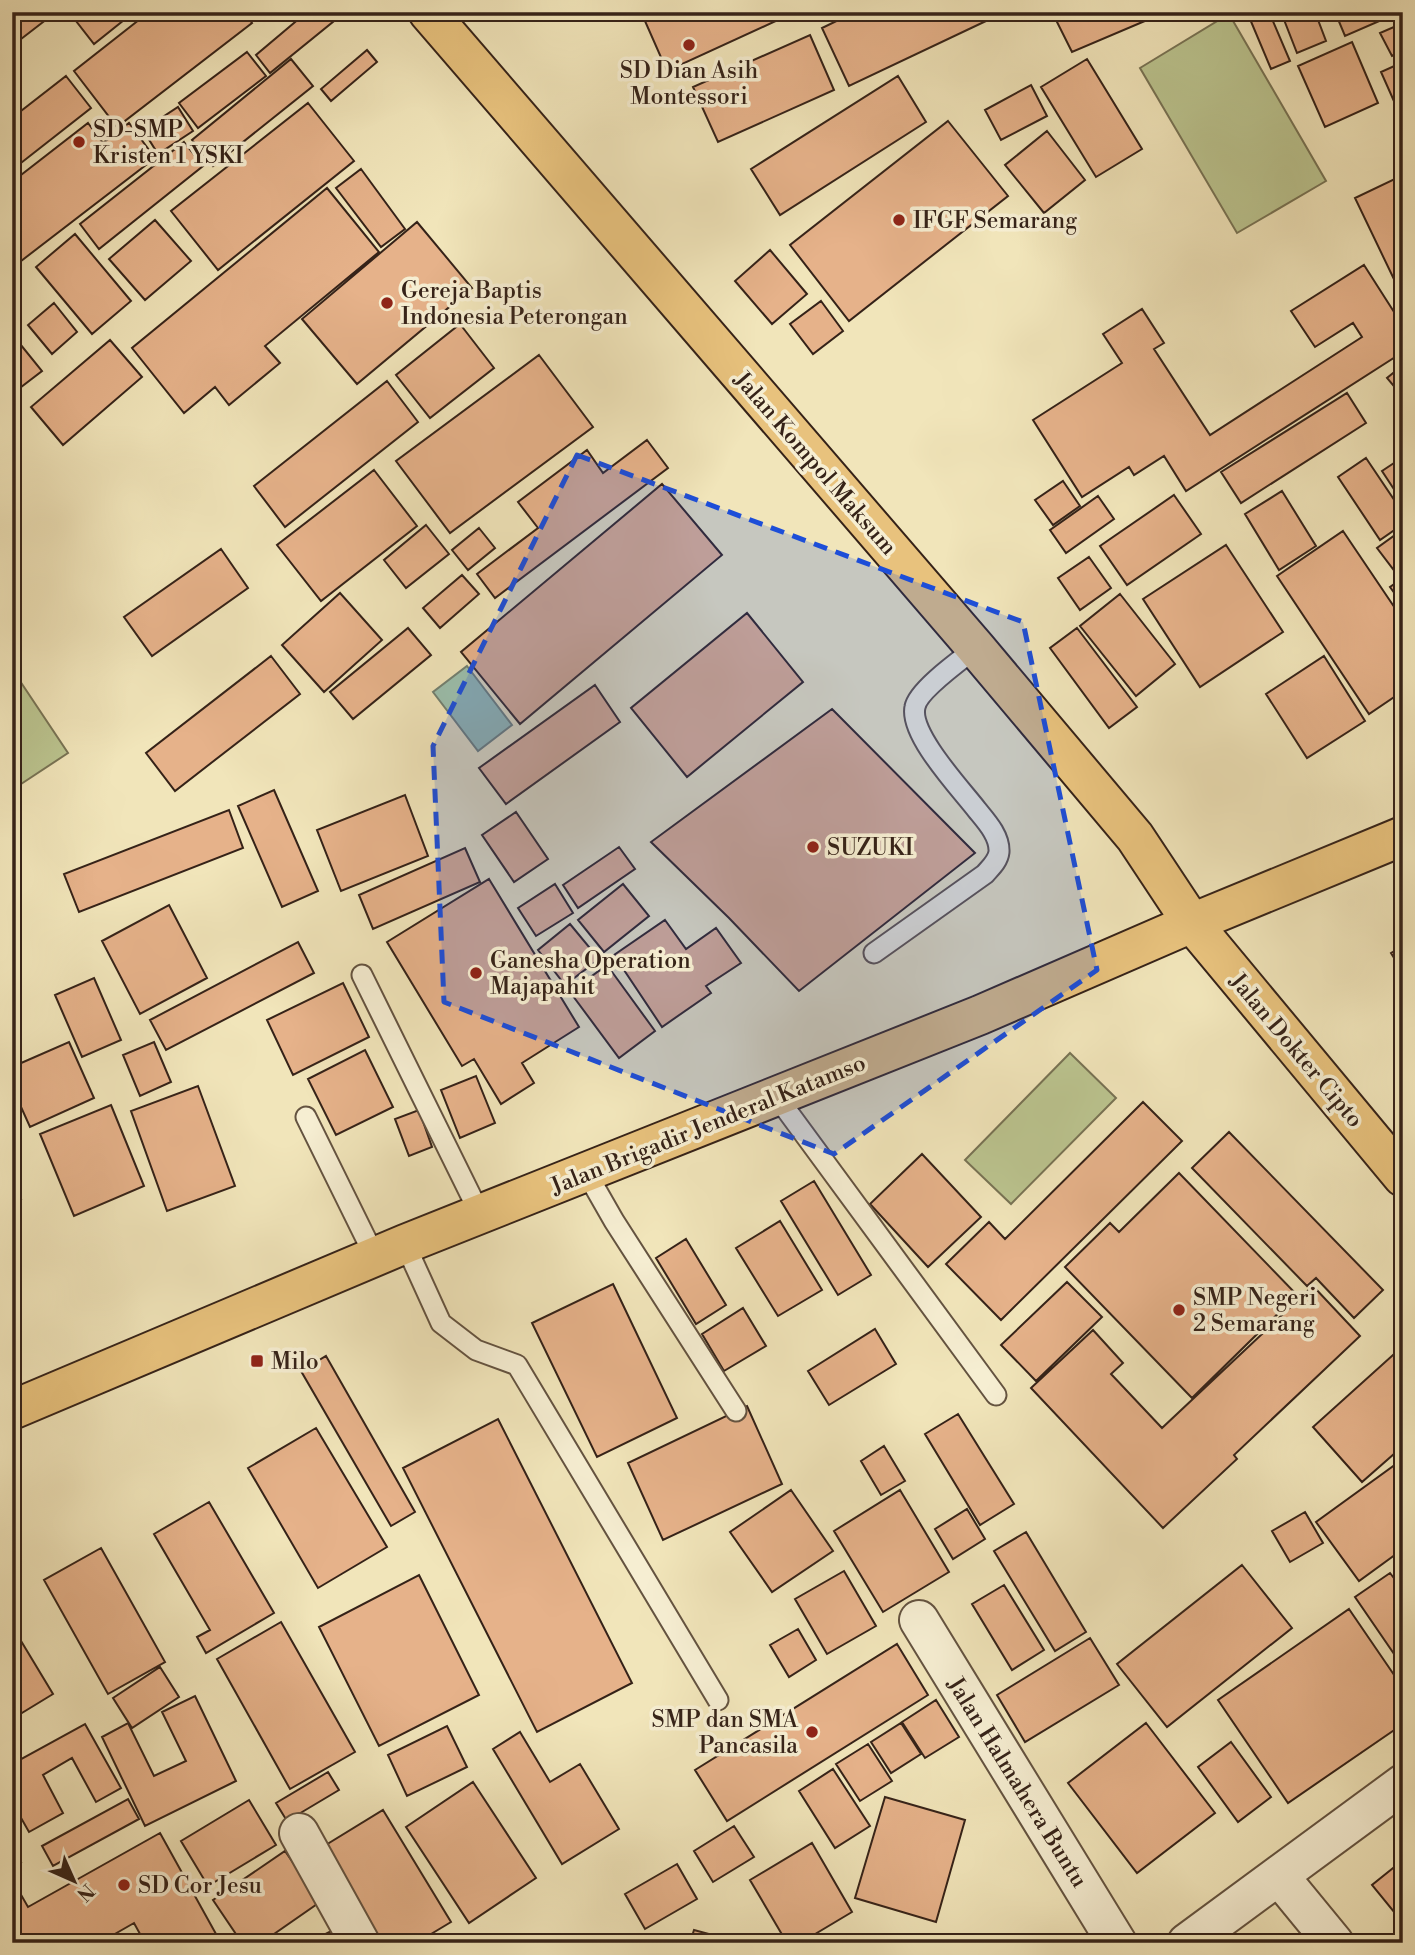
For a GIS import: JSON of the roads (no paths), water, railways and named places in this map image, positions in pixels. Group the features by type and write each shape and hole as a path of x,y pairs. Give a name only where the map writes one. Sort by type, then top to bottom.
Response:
{"main road":[{"name":"Jalan Kompol Maksum","path":"428,12 976,648 1135,837 1192,923"},
{"name":"Jalan Brigadir Jenderal Katamso","path":"12,1410 480,1214 981,1016 1192,923 1403,836"},
{"name":"Jalan Dokter Cipto","path":"1192,923 1403,1177"}],"street":[{"name":"Jalan Halmahera Buntu","path":"919,1620 1117,1943"},
{"path":"1187,1943 1403,1784"},
{"path":"299,1833 360,1943"},
{"path":"1279,1876 1334,1943"}],"lane":[{"path":"874,953 985,874 996,861 999,850 996,837 935,757 914,720 915,704 940,676 976,648"},
{"path":"362,975 480,1214"},
{"path":"777,1097 996,1395"},
{"path":"306,1117 390,1251 442,1323 476,1350 517,1365 718,1700"},
{"path":"586,1172 614,1221 736,1411"}],"place":[{"name":"SD Dian Asih Montessori","path":"689,45"},
{"name":"SD-SMP Kristen 1 YSKI","path":"79,142"},
{"name":"IFGF Semarang","path":"899,220"},
{"name":"Gereja Baptis Indonesia Peterongan","path":"387,303"},
{"name":"SUZUKI","path":"813,847"},
{"name":"Ganesha Operation Majapahit","path":"476,973"},
{"name":"SMP Negeri 2 Semarang","path":"1179,1310"},
{"name":"Milo","path":"257,1361"},
{"name":"SMP dan SMA Pancasila","path":"812,1732"},
{"name":"SD Cor Jesu","path":"124,1885"}]}
